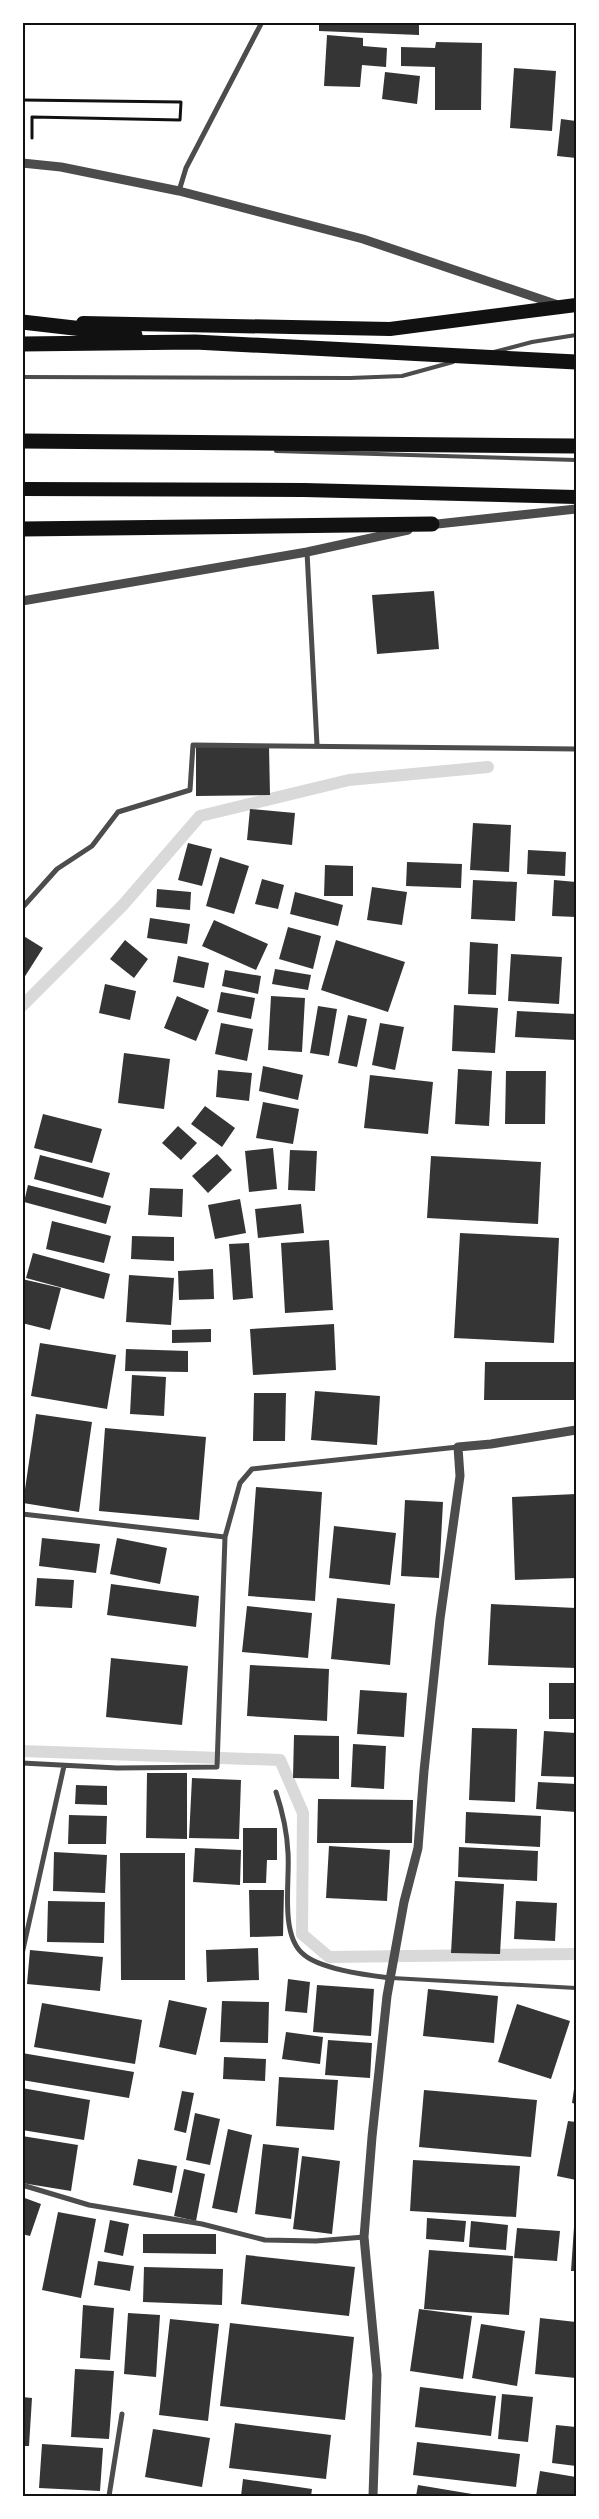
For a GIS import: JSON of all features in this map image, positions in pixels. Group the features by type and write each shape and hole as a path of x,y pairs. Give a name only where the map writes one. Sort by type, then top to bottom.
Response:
{"highway":[{"path":"22,322 390,329 576,305"},
{"path":"22,322 196,342 576,362"},
{"path":"22,344 196,342"},
{"path":"22,441 576,446"},
{"path":"22,489 304,490 576,497"},
{"path":"22,529 432,524"}],"street":[{"path":"179,191 186,168 262,22"},
{"path":"27,163 61,167 179,191 363,239 562,306"},
{"path":"22,601 307,552 432,524 576,509"},
{"path":"307,552 317,745"},
{"path":"22,908 57,869 92,846 118,812 190,790 194,744 576,749"},
{"path":"22,1763 64,1766 217,1768 225,1537 240,1483 252,1470 491,1444 576,1430"},
{"path":"373,2496 377,2375 364,2237 390,1978 404,1902 418,1848 440,1619 460,1476 458,1448"},
{"path":"22,1514 225,1537"},
{"path":"22,1954 64,1766"},
{"path":"276,1792 285,1820 288,1853 288,1928 302,1953 333,1968 390,1978"},
{"path":"22,2185 89,2205 202,2224 265,2240 316,2241 364,2237"},
{"path":"108,2496 122,2414"}],"lane":[{"path":"22,377 350,378 402,376 532,342 576,334"},
{"path":"22,441 245,449"},
{"path":"274,450 576,460"},
{"path":"390,1978 576,1988"}],"path":[{"path":"22,100 181,102 180,120 32,117 27,163"}],"building":[{"path":"319,22 419,22 419,35 319,31"},
{"path":"327,35 363,38 363,46 387,48 386,67 362,65 360,87 324,86"},
{"path":"436,42 482,43 481,110 435,110 435,67 401,66 401,47 435,48"},
{"path":"514,68 556,71 552,131 510,128"},
{"path":"385,72 420,76 417,104 382,99"},
{"path":"561,119 576,121 576,158 557,156"},
{"path":"434,591 439,649 377,654 372,595"},
{"path":"269,746 270,795 196,796 196,747"},
{"path":"250,809 295,813 292,845 247,840"},
{"path":"473,823 511,825 509,872 470,870"},
{"path":"188,843 212,849 202,886 178,880"},
{"path":"528,850 566,852 565,876 527,874"},
{"path":"220,857 249,866 234,914 206,906"},
{"path":"407,862 462,864 461,888 406,886"},
{"path":"325,865 353,866 353,896 324,896"},
{"path":"262,879 284,885 278,909 255,904"},
{"path":"473,880 517,882 515,921 471,919"},
{"path":"554,880 576,882 576,917 552,916"},
{"path":"372,887 407,892 402,925 367,920"},
{"path":"157,889 191,892 190,910 156,907"},
{"path":"295,892 343,905 338,926 290,914"},
{"path":"150,918 190,924 187,944 147,938"},
{"path":"214,920 268,944 256,970 202,946"},
{"path":"288,927 321,936 313,969 279,959"},
{"path":"22,935 43,948 22,981"},
{"path":"125,940 148,959 134,978 110,959"},
{"path":"336,940 405,962 388,1012 321,990"},
{"path":"470,942 498,944 496,995 468,994"},
{"path":"511,954 562,957 559,1004 508,1001"},
{"path":"178,956 209,963 204,988 173,982"},
{"path":"275,969 311,975 308,990 272,984"},
{"path":"225,970 261,976 258,994 222,986"},
{"path":"105,984 136,991 130,1020 99,1013"},
{"path":"221,992 255,998 251,1019 217,1012"},
{"path":"177,996 209,1010 196,1041 164,1028"},
{"path":"271,996 305,998 302,1052 268,1050"},
{"path":"454,1005 498,1008 495,1053 452,1051"},
{"path":"318,1006 337,1009 329,1056 310,1053"},
{"path":"517,1011 576,1014 575,1040 515,1037"},
{"path":"348,1015 367,1019 357,1067 338,1063"},
{"path":"221,1023 253,1029 247,1061 215,1054"},
{"path":"380,1023 404,1027 395,1070 372,1065"},
{"path":"124,1053 170,1059 164,1109 118,1103"},
{"path":"263,1066 303,1075 298,1100 259,1091"},
{"path":"458,1069 492,1071 489,1126 455,1124"},
{"path":"218,1070 252,1073 249,1101 216,1097"},
{"path":"506,1071 546,1071 545,1124 505,1124"},
{"path":"370,1075 433,1082 428,1134 364,1128"},
{"path":"263,1102 299,1109 293,1144 256,1138"},
{"path":"205,1106 235,1128 222,1147 191,1124"},
{"path":"43,1114 102,1129 92,1163 34,1148"},
{"path":"178,1126 197,1143 181,1160 162,1143"},
{"path":"273,1148 277,1189 249,1192 245,1151"},
{"path":"290,1150 317,1151 315,1191 288,1190"},
{"path":"217,1154 232,1170 208,1193 192,1176"},
{"path":"40,1155 110,1173 103,1198 34,1179"},
{"path":"431,1156 541,1162 538,1224 427,1218"},
{"path":"28,1185 111,1206 106,1224 24,1202"},
{"path":"150,1188 183,1189 182,1217 148,1215"},
{"path":"240,1199 246,1233 215,1239 208,1205"},
{"path":"301,1204 304,1233 258,1238 255,1209"},
{"path":"52,1221 111,1236 104,1263 46,1249"},
{"path":"460,1233 559,1238 554,1343 454,1338"},
{"path":"132,1236 174,1237 174,1261 131,1259"},
{"path":"329,1240 333,1310 285,1313 281,1243"},
{"path":"249,1243 253,1298 233,1300 229,1244"},
{"path":"33,1253 110,1274 104,1299 26,1278"},
{"path":"213,1269 214,1299 179,1300 178,1271"},
{"path":"129,1275 174,1278 171,1325 126,1322"},
{"path":"22,1279 61,1288 50,1330 22,1323"},
{"path":"334,1324 336,1370 253,1375 250,1329"},
{"path":"211,1329 211,1342 172,1343 172,1330"},
{"path":"40,1343 116,1355 107,1409 31,1396"},
{"path":"126,1349 188,1351 188,1372 125,1371"},
{"path":"485,1362 576,1362 576,1400 484,1400"},
{"path":"132,1375 166,1377 164,1416 130,1414"},
{"path":"315,1391 380,1396 377,1445 311,1440"},
{"path":"254,1393 286,1393 285,1441 253,1441"},
{"path":"36,1414 92,1422 79,1512 23,1503"},
{"path":"105,1428 206,1437 199,1520 99,1511"},
{"path":"256,1487 322,1492 315,1601 248,1596"},
{"path":"576,1494 576,1578 515,1580 512,1497"},
{"path":"405,1500 443,1502 439,1578 401,1576"},
{"path":"334,1526 396,1533 390,1585 329,1578"},
{"path":"42,1538 100,1544 96,1573 39,1566"},
{"path":"117,1538 167,1548 160,1584 110,1574"},
{"path":"37,1578 74,1580 72,1608 35,1606"},
{"path":"111,1584 199,1596 196,1627 107,1615"},
{"path":"337,1598 395,1604 390,1665 331,1659"},
{"path":"491,1604 576,1608 576,1668 488,1665"},
{"path":"247,1606 312,1613 308,1658 242,1652"},
{"path":"111,1658 188,1666 182,1725 106,1717"},
{"path":"250,1665 329,1669 327,1721 247,1716"},
{"path":"549,1683 576,1683 576,1719 549,1719"},
{"path":"360,1690 407,1693 404,1737 357,1734"},
{"path":"472,1728 517,1729 515,1802 469,1800"},
{"path":"544,1731 576,1733 576,1777 541,1776"},
{"path":"294,1735 339,1736 339,1779 293,1778"},
{"path":"353,1744 386,1746 384,1789 351,1787"},
{"path":"147,1773 187,1773 187,1839 146,1838"},
{"path":"192,1778 241,1780 239,1839 189,1838"},
{"path":"538,1782 576,1784 576,1812 536,1809"},
{"path":"76,1785 107,1786 107,1805 75,1804"},
{"path":"318,1799 413,1800 412,1843 317,1843"},
{"path":"466,1812 541,1816 540,1847 465,1843"},
{"path":"69,1815 107,1816 106,1844 68,1844"},
{"path":"243,1828 277,1828 277,1860 267,1860 266,1883 243,1883"},
{"path":"329,1846 390,1850 387,1901 326,1898"},
{"path":"459,1847 538,1851 537,1881 458,1877"},
{"path":"195,1848 241,1850 240,1885 193,1882"},
{"path":"54,1852 107,1855 105,1893 53,1891"},
{"path":"120,1853 185,1853 185,1980 121,1980"},
{"path":"455,1881 504,1884 500,1954 451,1953"},
{"path":"249,1890 284,1890 283,1936 250,1937"},
{"path":"48,1901 105,1902 104,1943 47,1942"},
{"path":"516,1901 557,1903 555,1941 514,1939"},
{"path":"258,1948 259,1980 207,1982 206,1950"},
{"path":"30,1950 103,1957 100,1991 27,1984"},
{"path":"288,1979 310,1982 307,2013 285,2011"},
{"path":"317,1985 374,1989 371,2036 313,2032"},
{"path":"428,1989 498,1996 494,2043 423,2036"},
{"path":"169,2000 207,2008 196,2055 159,2047"},
{"path":"222,2001 269,2002 268,2043 220,2042"},
{"path":"42,2003 142,2020 135,2064 34,2047"},
{"path":"517,2004 570,2021 551,2079 498,2062"},
{"path":"286,2032 323,2037 320,2064 282,2059"},
{"path":"328,2040 372,2043 370,2078 325,2075"},
{"path":"22,2053 134,2072 129,2098 22,2080"},
{"path":"224,2057 266,2059 265,2081 223,2079"},
{"path":"279,2077 338,2080 334,2130 276,2126"},
{"path":"576,2082 576,2104 572,2103"},
{"path":"22,2088 90,2100 84,2140 22,2130"},
{"path":"424,2090 537,2100 531,2157 419,2147"},
{"path":"182,2091 194,2093 186,2133 174,2130"},
{"path":"195,2113 220,2119 210,2165 186,2160"},
{"path":"568,2121 576,2122 576,2180 557,2176"},
{"path":"228,2129 252,2135 237,2213 212,2208"},
{"path":"22,2136 78,2145 71,2191 22,2183"},
{"path":"263,2144 299,2148 291,2219 255,2214"},
{"path":"302,2156 340,2161 332,2234 293,2229"},
{"path":"138,2159 177,2166 172,2193 133,2185"},
{"path":"413,2160 520,2166 516,2217 410,2211"},
{"path":"184,2169 205,2174 196,2221 174,2216"},
{"path":"22,2197 41,2204 30,2236 22,2234"},
{"path":"58,2212 96,2219 81,2298 42,2290"},
{"path":"427,2218 466,2221 464,2242 426,2239"},
{"path":"110,2220 129,2224 123,2256 104,2252"},
{"path":"471,2221 508,2225 506,2250 469,2247"},
{"path":"574,2227 576,2227 576,2271 571,2271"},
{"path":"517,2228 560,2231 557,2261 514,2258"},
{"path":"143,2234 216,2234 216,2254 143,2253"},
{"path":"429,2250 513,2256 509,2315 424,2309"},
{"path":"246,2255 355,2267 349,2316 241,2304"},
{"path":"98,2261 134,2266 130,2291 94,2285"},
{"path":"144,2267 223,2269 222,2305 143,2302"},
{"path":"83,2305 114,2308 110,2360 80,2358"},
{"path":"419,2309 472,2316 463,2379 410,2371"},
{"path":"128,2313 160,2315 156,2377 124,2374"},
{"path":"540,2318 576,2322 576,2378 535,2374"},
{"path":"170,2319 219,2324 208,2421 159,2415"},
{"path":"230,2323 354,2337 345,2420 220,2406"},
{"path":"481,2324 525,2331 517,2386 472,2378"},
{"path":"75,2369 114,2371 109,2439 71,2437"},
{"path":"420,2387 496,2396 491,2436 415,2427"},
{"path":"502,2394 533,2397 528,2442 498,2439"},
{"path":"22,2397 32,2398 29,2446 22,2446"},
{"path":"235,2423 331,2435 326,2479 229,2468"},
{"path":"556,2425 576,2427 576,2466 552,2463"},
{"path":"153,2429 210,2438 202,2487 145,2477"},
{"path":"417,2442 520,2454 516,2487 413,2475"},
{"path":"42,2444 103,2448 100,2491 39,2488"},
{"path":"540,2471 576,2477 576,2496 536,2496"},
{"path":"243,2479 312,2489 311,2496 241,2496"},
{"path":"418,2485 472,2494 471,2496 416,2496"}],"waterway":[{"path":"22,1006 123,905 200,816 349,780 488,767"},
{"path":"22,1751 280,1760 303,1813 302,1934 329,1957 576,1954"}]}
